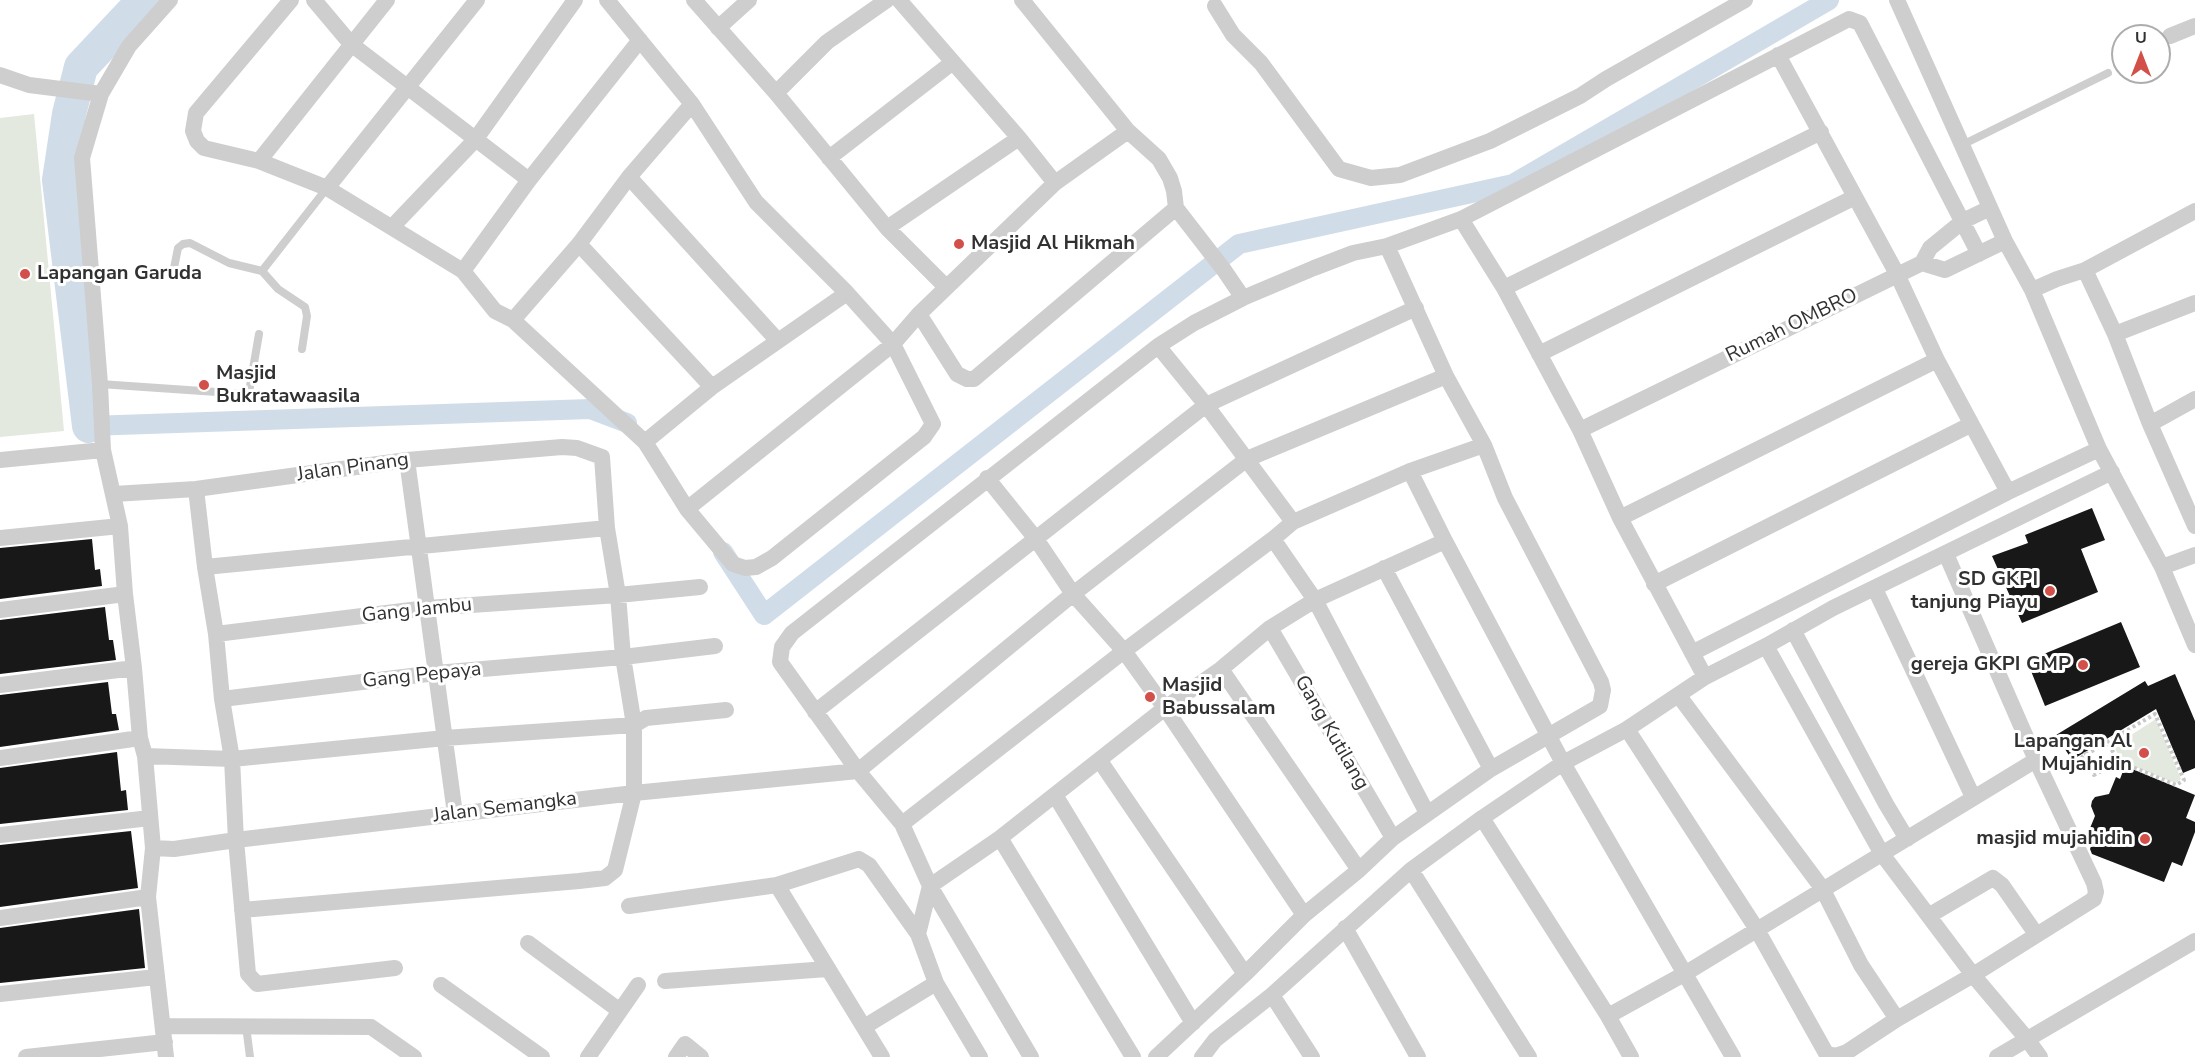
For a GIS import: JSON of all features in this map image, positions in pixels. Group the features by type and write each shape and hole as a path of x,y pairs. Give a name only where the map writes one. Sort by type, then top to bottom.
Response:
{"street":[{"path":"165,1042 148,897 153,848 145,756 140,738 120,526 103,450 82,158 94,93 129,46 170,0"},
{"path":"291,0 196,113 193,131 197,141 204,148 259,161 327,189 463,271 495,311 513,320 645,442 687,509 733,564 745,568 756,567 772,558 924,437 933,424 893,344 847,293 756,202 693,104 607,0"},
{"path":"314,0 351,44 529,180"},
{"path":"259,161 387,0"},
{"path":"327,189 477,0"},
{"path":"392,227 475,140 575,0"},
{"path":"694,0 776,93 887,228 946,287"},
{"path":"718,28 749,0"},
{"path":"776,93 827,42 886,0"},
{"path":"899,0 1055,183"},
{"path":"1022,0 1128,131 1159,159 1170,178 1176,208 1243,298"},
{"path":"1218,2 1233,35 1261,63 1339,169 1371,178 1400,175 1490,141 1580,96 1745,0"},
{"path":"1897,0 2005,241 2032,290 2099,449 2162,567 2195,645"},
{"path":"1030,1057 930,886 902,824 858,771 780,662 782,647 792,633 1158,346 1194,323 1243,298 1353,253 1388,246 1461,219 1849,19 1860,23 1979,254"},
{"path":"2171,36 2195,26"},
{"path":"463,271 529,180 640,40"},
{"path":"1778,55 1897,274 1937,360 2008,492"},
{"path":"829,158 953,62"},
{"path":"0,75 19,83 94,93"},
{"path":"513,320 579,244 629,177 693,104"},
{"path":"687,509 893,344 946,287 1055,183 1128,131"},
{"path":"1504,288 1821,132"},
{"path":"887,228 1019,138"},
{"path":"629,177 778,341"},
{"path":"1539,354 1855,197"},
{"path":"919,314 957,374 975,378 1176,208"},
{"path":"1990,208 1963,221 1930,248 1922,262 1945,270 2005,241"},
{"path":"2032,290 2085,270 2195,212"},
{"path":"1461,219 1504,288 1580,430 1620,518 1705,677"},
{"path":"579,244 712,387"},
{"path":"1156,1057 1304,915 1359,870 1393,838 1491,769 1600,706 1603,690 1601,682 1506,498 1484,445 1446,376 1388,246"},
{"name":"Rumah OMBRO","path":"1580,430 1922,262"},
{"path":"2085,270 2115,334 2150,424 2188,489 2195,526"},
{"path":"645,442 712,387 847,293"},
{"path":"2115,334 2195,303"},
{"path":"815,712 1206,405 1416,308"},
{"path":"1158,346 1206,405 1293,522"},
{"path":"1620,518 1937,360"},
{"path":"858,771 1073,594 1247,459 1446,376"},
{"path":"2150,424 2195,399"},
{"path":"1654,584 1970,424"},
{"path":"902,824 1293,522 1410,471 1484,445"},
{"name":"Jalan Pinang","path":"114,494 196,489 407,460 562,447 602,457 606,528"},
{"path":"1692,653 2008,492 2099,449"},
{"path":"0,460 103,450"},
{"path":"407,460 455,814"},
{"path":"1410,471 1548,736 1733,1057"},
{"path":"1202,1057 1215,1040 1272,995 1411,870 1563,763 1627,729 1705,677 1833,608 2112,472"},
{"path":"987,478 1036,539 1073,594 1124,651 1166,708 1304,915"},
{"path":"196,489 216,634 222,699 232,759 236,840 248,974 257,984 395,968"},
{"path":"0,538 120,526"},
{"path":"205,567 606,528 618,595 623,657 634,724 634,793 615,870 605,878 242,910"},
{"path":"1273,539 1315,600 1427,813"},
{"path":"918,934 930,886 1000,838 1166,708 1221,669 1270,628 1315,600 1445,541"},
{"path":"1627,729 1756,928 1826,1053 1835,1056 1846,1052 2094,899 2096,892 2094,883 2036,760 1946,554"},
{"path":"2162,567 2195,555"},
{"path":"1384,568 1491,769"},
{"name":"Gang Jambu","path":"216,634 427,608 700,587"},
{"path":"1875,589 1973,797"},
{"path":"0,610 125,594"},
{"name":"Gang Kutilang","path":"1270,628 1393,838"},
{"path":"1793,630 1907,839"},
{"name":"Gang Pepaya","path":"222,699 436,674 715,646"},
{"path":"1766,646 1882,854 1973,975 2040,1057"},
{"path":"0,685 134,668"},
{"path":"1221,669 1359,870"},
{"path":"1679,696 1822,888 1861,965 1897,1019"},
{"path":"145,756 232,759 445,738 634,724 646,718 726,710"},
{"path":"0,758 140,738"},
{"path":"1608,1016 1686,973 1756,928 2036,760"},
{"path":"1100,761 1245,974"},
{"name":"Jalan Semangka","path":"153,848 174,849 634,793 858,771"},
{"path":"1055,795 1193,1023"},
{"path":"0,835 150,818"},
{"path":"1482,818 1608,1016 1631,1057"},
{"path":"1000,838 1133,1057"},
{"path":"629,906 777,885 859,860 868,865 918,934 936,983 980,1057"},
{"path":"1411,870 1529,1057"},
{"path":"1930,915 1993,878 2002,885 2036,934"},
{"path":"777,885 882,1057"},
{"path":"0,918 148,897"},
{"path":"1345,928 1418,1057"},
{"path":"528,943 620,1011"},
{"path":"1997,1057 2193,948"},
{"path":"665,981 827,969"},
{"path":"0,994 156,977"},
{"path":"864,1027 936,983"},
{"path":"441,985 542,1057"},
{"path":"588,1057 638,985"},
{"path":"1272,995 1312,1057"},
{"path":"26,1057 165,1042 246,1026 371,1027 414,1057"},
{"path":"676,1057 686,1044 701,1057"}],"lane":[{"path":"1962,145 2108,72"},
{"path":"262,271 327,189"},
{"path":"173,273 178,248 190,243 229,262 262,271 278,289 305,307 307,316 302,349"},
{"path":"100,384 246,394 249,392 259,334"},
{"path":"246,1026 250,1057"}],"path":[{"path":"2076,761 2086,753 2156,714 2184,780 2176,785 2117,760 2108,742"},
{"path":"2086,753 2094,775 2109,767 2107,764 2117,760"}],"shaded area":[{"name":"Lapangan Garuda","path":"34,114 64,431 0,437 0,118"},
{"name":"Lapangan Al Mujahidin","path":"2156,719 2181,779 2175,783 2121,761 2114,746"}],"building":[{"path":"2092,508 2105,540 2081,549 2098,592 2022,623 1992,556 2028,543 2025,535"},
{"path":"92,539 95,570 100,569 102,586 0,599 0,548"},
{"path":"105,607 109,640 113,640 116,660 0,674 0,620"},
{"path":"2121,622 2140,667 2045,706 2027,661"},
{"path":"2175,674 2195,721 2195,768 2183,773 2156,709 2072,760 2056,735 2145,681 2148,686"},
{"path":"108,682 112,714 116,714 119,730 0,747 0,695"},
{"path":"117,752 121,791 126,790 128,810 0,824 0,768"},
{"path":"2125,766 2195,795 2186,818 2195,822 2195,832 2182,866 2172,862 2164,882 2092,854 2090,849 2095,836 2088,833 2095,816 2091,806 2092,801 2095,797 2109,794 2116,777 2120,779"},
{"path":"131,831 138,888 0,907 0,845"},
{"path":"139,909 145,968 0,983 0,928"}],"waterway":[{"path":"89,426 59,180 69,114 81,67 144,0"},
{"path":"723,552 764,615 1239,244 1513,184 1829,0"},
{"path":"89,426 590,409 627,423"}],"place":[{"name":"Masjid Al Hikmah","path":"959,244"},
{"name":"Lapangan Garuda","path":"25,274"},
{"name":"Masjid Bukratawaasila","path":"204,385"},
{"name":"SD GKPI tanjung Piayu","path":"2050,591"},
{"name":"gereja GKPI GMP","path":"2083,665"},
{"name":"Masjid Babussalam","path":"1150,697"},
{"name":"Lapangan Al Mujahidin","path":"2144,753"},
{"name":"masjid mujahidin","path":"2145,839"}]}
